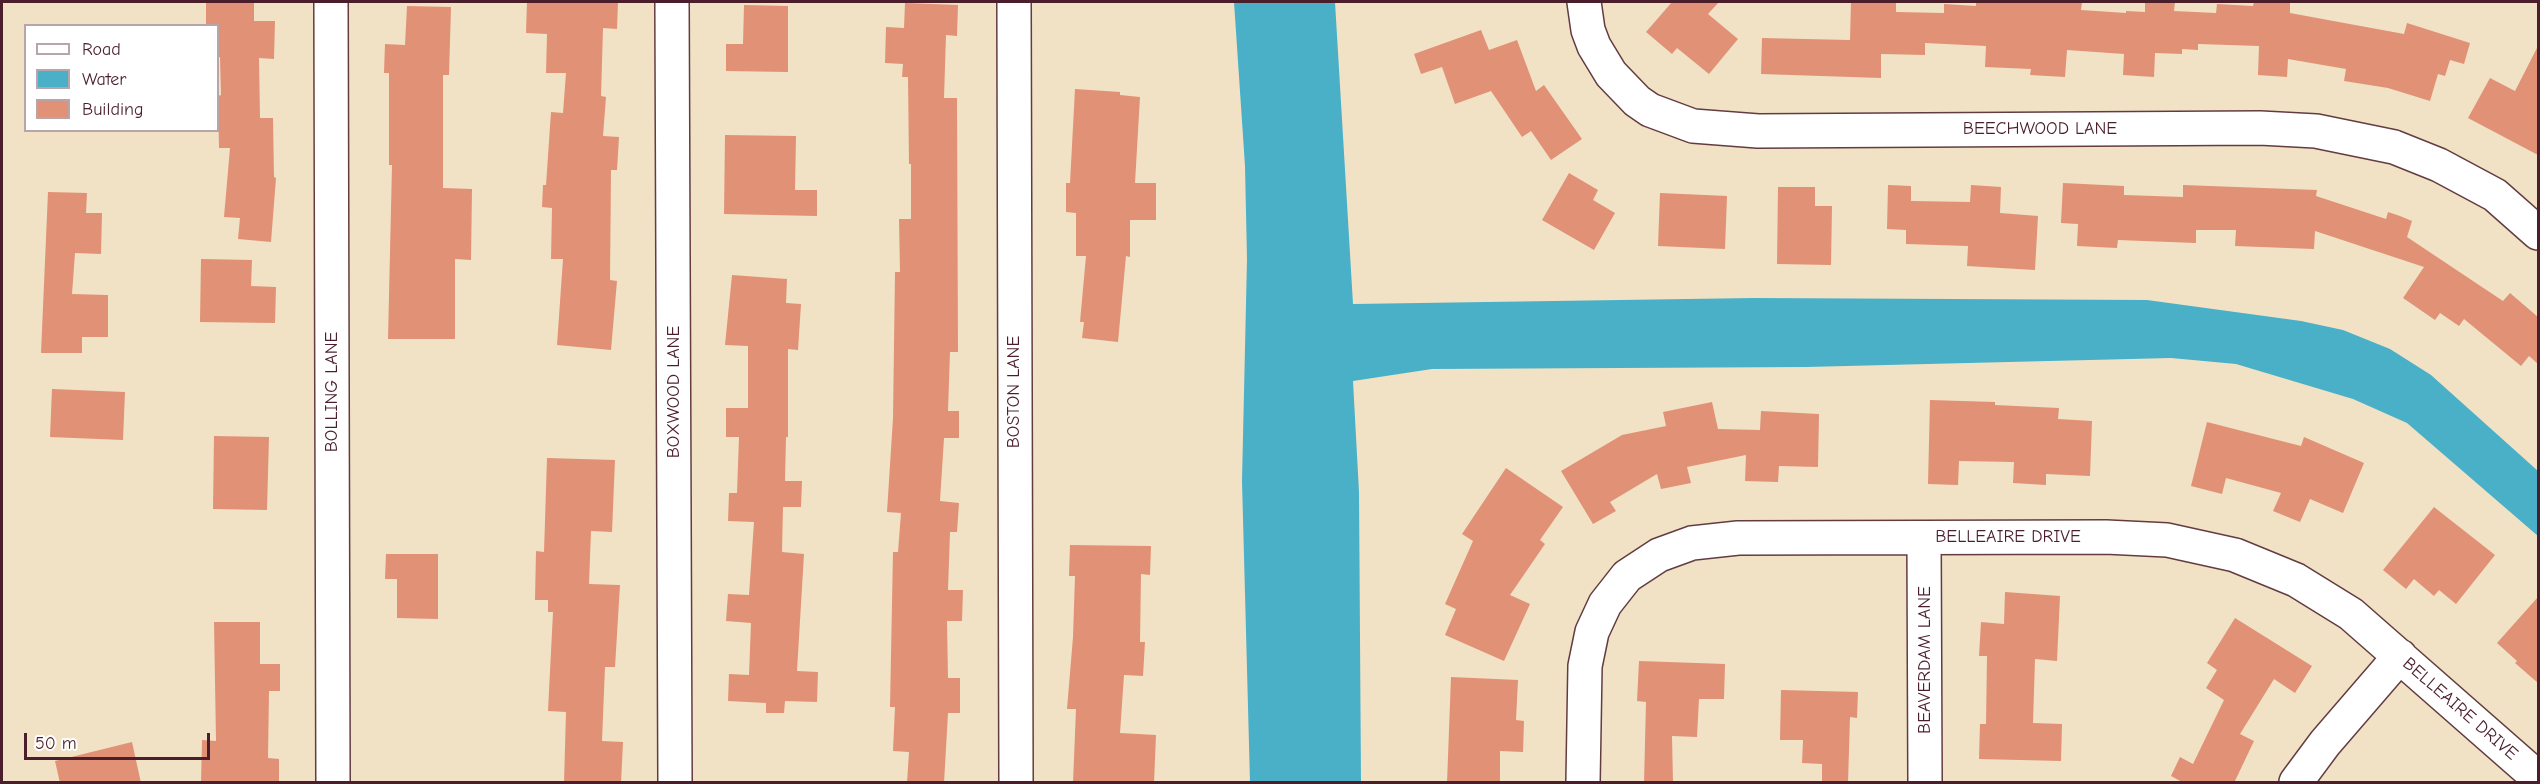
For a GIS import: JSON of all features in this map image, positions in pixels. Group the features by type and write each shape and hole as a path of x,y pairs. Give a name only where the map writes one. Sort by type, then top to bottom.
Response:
{"street":[{"name":"BOLLING LANE","path":"331,2 333,783"},
{"name":"BOXWOOD LANE","path":"672,2 675,783"},
{"name":"BOSTON LANE","path":"1014,2 1016,783"},
{"name":"BEECHWOOD LANE","path":"1584,2 1588,30 1594,46 1601,60 1617,81 1637,101 1650,110 1693,126 1758,130 2260,128 2316,131 2394,147 2439,165 2495,195 2538,233"},
{"name":"BELLEAIRE DRIVE","path":"1583,783 1583,704 1587,648 1605,604 1627,576 1643,564 1675,548 1713,540 1924,538 2128,537 2167,540 2212,548 2267,566 2316,591 2351,614 2538,778"},
{"name":"BEAVERDAM LANE","path":"1924,538 1925,783"},
{"path":"2296,783 2325,743 2400,656"}],"water":[{"path":"1234,2 1335,2 1353,304 1754,298 2147,300 2301,321 2343,330 2390,349 2431,375 2538,471 2538,536 2407,423 2353,399 2236,364 2171,358 1806,367 1432,369 1353,381 1359,492 1361,782 1250,782 1242,481 1247,259 1245,166"}],"building":[{"path":"206,2 254,2 254,21 275,21 274,59 259,58 260,118 273,118 274,177 276,178 271,242 238,239 240,218 224,217 230,148 219,148 219,96 221,95 219,24 206,24"},
{"path":"527,2 618,2 617,29 603,28 601,96 606,97 603,136 619,137 617,170 611,170 610,280 617,281 611,350 557,345 563,259 551,259 552,208 542,207 543,185 546,185 551,112 563,113 566,73 546,73 547,34 526,33"},
{"path":"1672,2 1719,2 1708,14 1738,39 1709,74 1677,48 1672,54 1646,32"},
{"path":"1851,2 1896,2 1896,12 1944,13 1944,4 1976,6 1976,2 2082,2 2081,10 2126,13 2126,11 2145,12 2145,2 2175,2 2174,11 2216,13 2217,4 2253,6 2254,2 2290,2 2290,13 2404,34 2407,23 2470,43 2464,64 2450,60 2445,76 2438,74 2430,101 2388,88 2344,81 2346,69 2288,59 2287,77 2258,75 2259,46 2198,44 2198,50 2182,49 2182,54 2155,53 2154,77 2123,75 2124,54 2067,50 2065,77 2030,75 2031,69 1985,67 1986,46 1925,43 1925,55 1881,54 1881,78 1761,74 1762,38 1850,40"},
{"path":"905,3 958,5 957,36 946,35 944,98 957,98 958,352 950,352 948,411 959,411 959,438 944,438 940,501 959,503 957,532 950,532 948,590 963,590 962,621 947,621 948,678 960,678 960,713 948,713 944,783 907,783 909,752 893,751 895,707 890,707 893,552 898,552 901,513 887,512 893,418 895,272 900,272 899,219 911,219 911,164 909,164 908,77 902,77 903,64 885,63 886,27 904,28"},
{"path":"744,5 788,6 788,72 726,71 726,44 743,44"},
{"path":"407,6 451,7 449,75 443,75 443,188 472,189 471,260 455,259 455,339 388,339 392,165 389,165 389,73 384,73 385,44 405,45"},
{"path":"1481,30 1489,50 1517,40 1536,91 1544,85 1582,139 1551,160 1531,131 1522,137 1491,91 1455,104 1442,67 1421,74 1414,54"},
{"path":"2538,46 2538,155 2468,118 2490,78 2515,91"},
{"path":"1075,89 1120,92 1120,95 1140,97 1135,183 1156,183 1156,220 1130,220 1130,257 1126,256 1118,342 1082,338 1084,322 1080,322 1086,256 1076,256 1076,213 1066,212 1066,183 1070,183"},
{"path":"725,135 796,136 795,190 817,190 817,216 724,214"},
{"path":"1569,173 1598,190 1593,200 1615,213 1594,250 1542,220"},
{"path":"2063,183 2124,186 2124,195 2183,197 2183,185 2317,190 2316,196 2386,219 2388,212 2400,216 2412,221 2407,237 2503,301 2510,293 2538,317 2538,364 2529,356 2521,366 2464,319 2459,326 2440,313 2435,320 2403,298 2424,267 2315,231 2314,249 2235,246 2236,230 2196,230 2196,243 2118,240 2117,248 2077,246 2078,224 2061,223"},
{"path":"1888,185 1911,186 1911,201 1970,202 1971,185 2001,187 2000,213 2038,216 2035,270 1967,266 1968,246 1906,244 1906,230 1887,229"},
{"path":"1778,187 1815,187 1815,206 1832,206 1831,265 1777,264"},
{"path":"48,192 87,193 86,213 102,213 101,254 75,253 72,294 108,295 108,337 82,337 82,353 41,353"},
{"path":"1660,193 1727,196 1725,249 1658,246"},
{"path":"201,259 252,260 251,286 276,287 275,323 200,322"},
{"path":"732,275 787,279 786,303 801,304 798,350 788,349 788,437 786,437 785,481 802,481 801,507 783,507 782,552 804,554 797,671 818,672 817,702 785,701 784,713 766,713 766,703 728,701 729,674 749,675 751,623 726,621 728,594 749,595 754,522 728,521 729,493 737,493 739,437 726,437 726,408 748,408 748,346 725,345"},
{"path":"52,389 125,392 123,440 50,437"},
{"path":"1930,400 1995,402 1995,405 2059,408 2058,419 2092,421 2090,476 2046,474 2046,485 2013,483 2014,462 1959,461 1958,485 1928,484"},
{"path":"1712,402 1718,429 1760,430 1761,411 1819,414 1818,467 1779,466 1778,482 1745,481 1746,455 1687,467 1691,483 1661,489 1657,474 1610,502 1616,511 1593,524 1561,471 1622,435 1666,426 1663,412"},
{"path":"2207,422 2301,446 2304,437 2364,463 2343,513 2310,499 2300,522 2273,511 2281,493 2226,478 2222,494 2191,486"},
{"path":"214,436 269,437 267,510 213,509"},
{"path":"547,458 615,460 612,532 591,531 589,584 620,585 615,667 605,667 602,741 623,742 621,783 564,783 566,712 548,711 553,612 548,612 548,600 535,600 536,551 544,552"},
{"path":"1506,468 1563,507 1540,540 1545,544 1510,595 1530,604 1504,661 1445,635 1456,609 1445,604 1473,541 1462,534"},
{"path":"2434,507 2495,555 2456,604 2439,590 2434,596 2414,579 2406,589 2383,570"},
{"path":"1070,545 1151,546 1150,575 1141,574 1140,642 1145,642 1143,676 1124,675 1120,733 1156,735 1154,783 1073,783 1076,709 1067,709 1075,576 1069,576"},
{"path":"386,554 438,554 438,619 397,618 397,579 385,579"},
{"path":"2005,592 2060,596 2057,661 2035,659 2033,723 2062,724 2061,761 1979,759 1980,724 1986,724 1987,656 1979,656 1981,622 2004,624"},
{"path":"2538,597 2538,683 2497,643"},
{"path":"2235,618 2312,666 2295,693 2274,679 2240,734 2254,741 2234,783 2184,783 2171,776 2180,757 2193,764 2224,700 2206,688 2217,670 2207,663"},
{"path":"214,622 260,622 260,664 280,664 280,691 269,691 268,758 279,759 279,783 201,783 202,740 216,741"},
{"path":"1639,661 1725,664 1724,699 1699,699 1697,737 1672,736 1673,783 1644,783 1646,702 1637,701"},
{"path":"1451,677 1518,680 1516,720 1524,721 1523,752 1500,751 1500,783 1447,783"},
{"path":"1781,690 1858,692 1857,718 1850,717 1848,783 1822,783 1822,764 1802,763 1803,740 1780,740"},
{"path":"132,742 141,783 60,783 55,761"}]}
